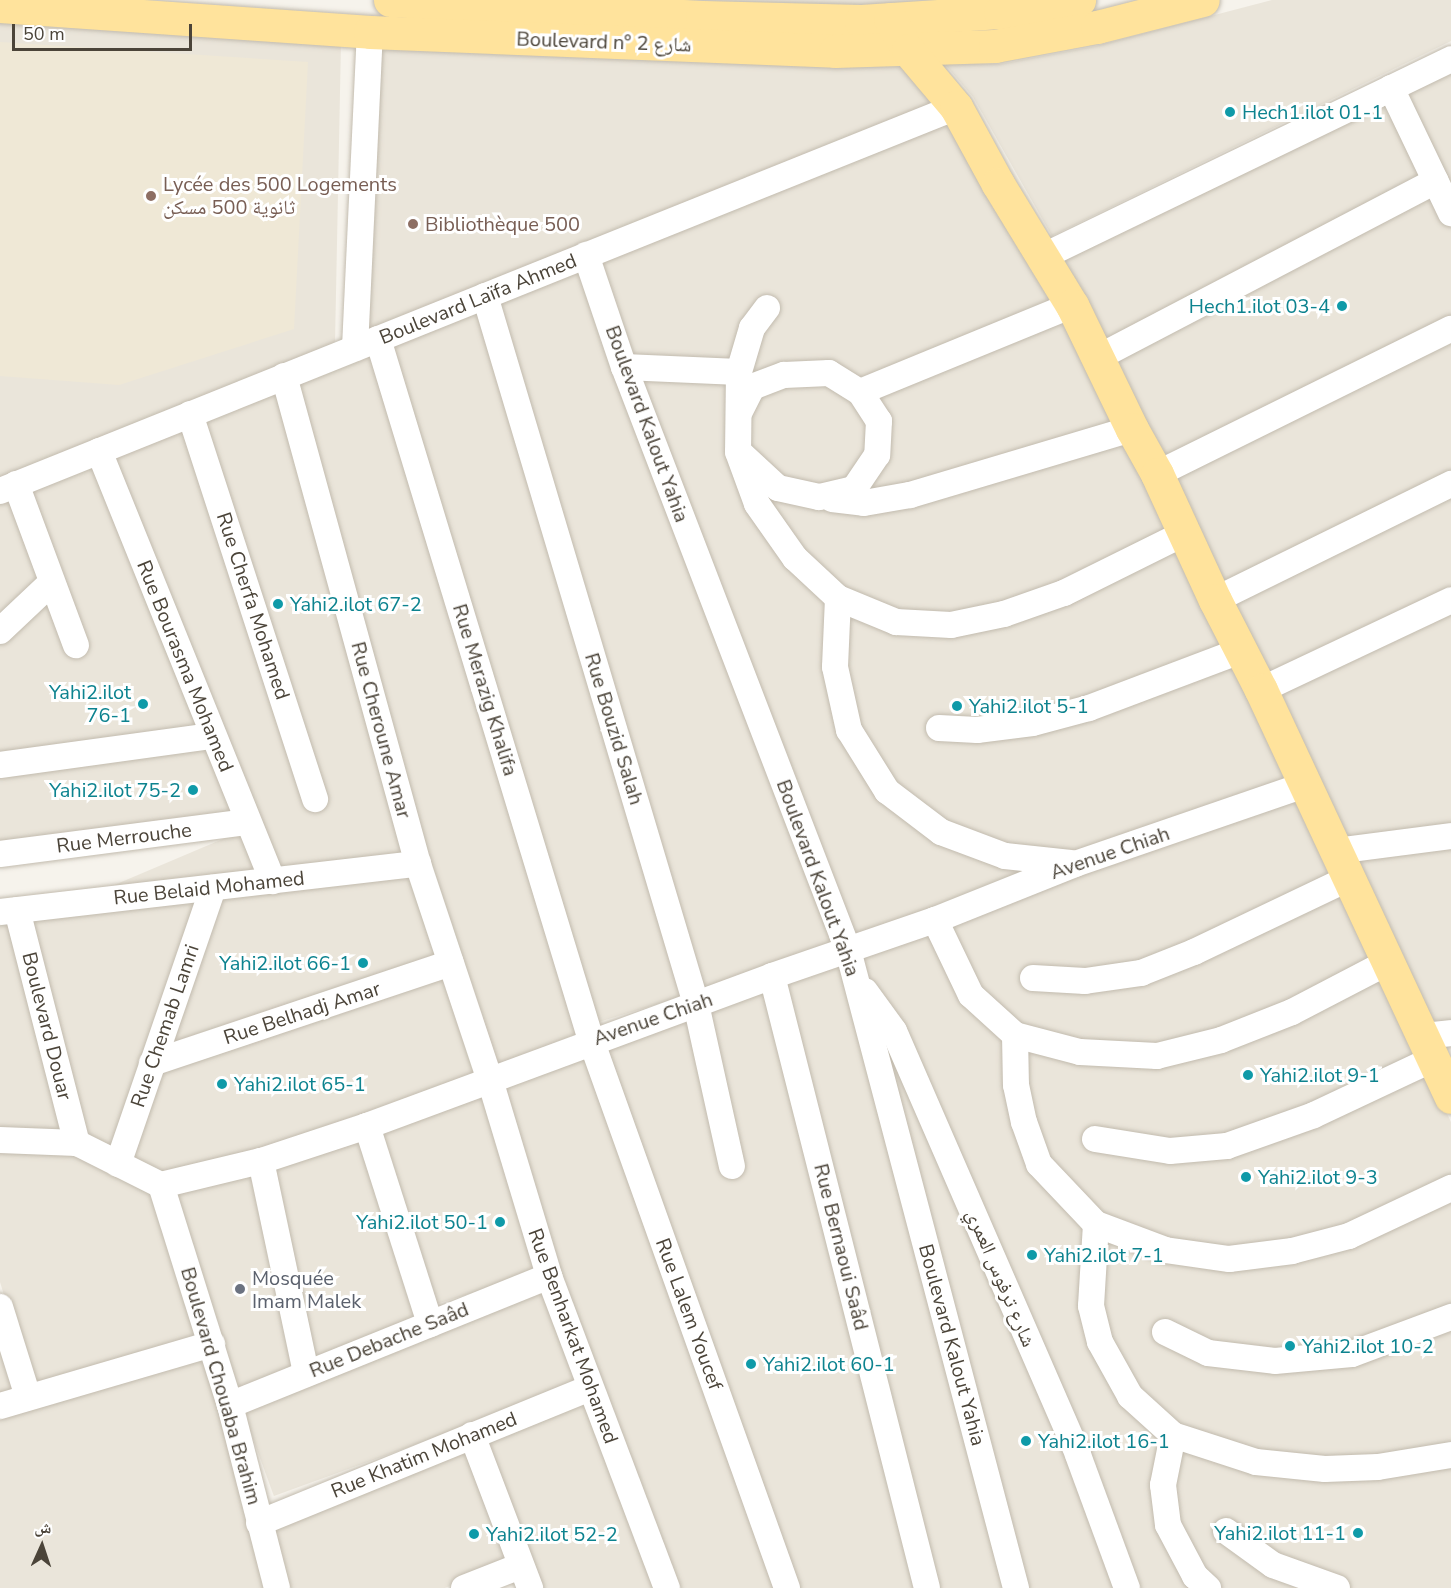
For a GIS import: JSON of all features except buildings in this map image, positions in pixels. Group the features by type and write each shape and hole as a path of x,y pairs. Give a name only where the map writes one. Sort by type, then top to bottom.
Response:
{"main road":[{"name":"Boulevard n° شارع 2","path":"390,0 526,4 724,17 861,21 1000,12 1079,0"},
{"name":"Boulevard n° شارع 2","path":"0,6 41,4 370,32 835,51 995,46 1096,27 1203,0"},
{"path":"890,19 908,50 956,106 1072,305 1132,429 1157,474 1183,534 1261,690 1388,962 1436,1043 1451,1097"}],"street":[{"name":"Rue Merazig Khalifa","path":"370,32 366,343 591,1041"},
{"path":"1042,257 1451,59"},
{"path":"1391,88 1451,213"},
{"name":"Boulevard Laïfa Ahmed","path":"8,488 956,106"},
{"path":"1097,358 1435,181"},
{"name":"Boulevard Kalout Yahia","path":"586,255 624,367 848,950 1016,1588"},
{"name":"Rue Bouzid Salah","path":"485,296 696,1004 732,1166"},
{"path":"860,392 1072,305"},
{"path":"767,308 752,328 739,372 738,452 757,504 795,558 838,598 896,622 951,625 1004,614 1064,593 1183,534"},
{"path":"1157,474 1451,329"},
{"path":"624,367 739,372"},
{"path":"737,417 752,387 784,375 829,374 860,392 879,421 877,455 855,489 819,497"},
{"name":"Rue Cheroune Amar","path":"284,376 418,864 490,1080"},
{"name":"Rue Cherfa Mohamed","path":"190,414 315,799"},
{"path":"738,452 778,488 819,497 864,503 910,495 1132,429"},
{"name":"Rue Bourasma Mohamed","path":"99,451 273,881"},
{"path":"1215,600 1451,484"},
{"path":"8,488 52,582 76,645"},
{"path":"0,631 52,582"},
{"path":"838,598 835,667 849,730 887,791 941,831 1005,856 1075,864"},
{"path":"1261,690 1451,600"},
{"path":"939,728 977,730 1033,723 1099,705 1240,651"},
{"path":"0,765 212,735"},
{"name":"Avenue Chiah","path":"161,1185 261,1161 367,1126 591,1041 935,920 1075,864 1304,785"},
{"name":"Rue Merrouche","path":"0,854 248,822"},
{"path":"1034,978 1085,981 1141,973 1194,952 1342,865 1451,836"},
{"name":"Rue Belaid Mohamed","path":"9,911 418,864"},
{"name":"Rue Chemab Lamri","path":"118,1164 213,888"},
{"name":"Boulevard Douar","path":"9,911 78,1143"},
{"path":"935,920 970,994 1015,1035 1080,1052 1157,1056 1221,1040 1292,1012 1388,962"},
{"name":"Rue Belhadj Amar","path":"152,1063 452,963"},
{"name":"Rue Bernaoui Saâd","path":"772,976 927,1588"},
{"name":"شارع ترفوس العمري","path":"855,977 894,1031 1078,1455 1127,1588"},
{"path":"1015,1035 1016,1085 1024,1122 1039,1164 1096,1224 1165,1250 1229,1259 1292,1251 1349,1236 1451,1188"},
{"name":"Rue Lalem Youcef","path":"591,1041 787,1588"},
{"path":"1095,1139 1170,1151 1227,1146 1314,1115 1436,1043"},
{"name":"Rue Benharkat Mohamed","path":"490,1080 549,1276 589,1388 667,1588"},
{"path":"367,1126 430,1324"},
{"path":"0,1140 78,1143 161,1185"},
{"path":"261,1161 306,1373"},
{"name":"Boulevard Chouaba Brahim","path":"161,1185 230,1405 277,1588"},
{"path":"1096,1224 1091,1306 1100,1342 1131,1396 1173,1435 1256,1462 1325,1469 1378,1467 1451,1455"},
{"name":"Rue Debache Saâd","path":"230,1405 549,1276"},
{"path":"0,1306 28,1397"},
{"path":"1165,1332 1208,1353 1275,1361 1352,1354 1451,1317"},
{"path":"0,1406 212,1344"},
{"name":"Rue Khatim Mohamed","path":"259,1523 589,1388"},
{"path":"464,1588 525,1577 472,1435"},
{"path":"1173,1435 1163,1485 1168,1525 1195,1576 1208,1588"},
{"path":"1226,1531 1273,1565 1336,1588"}],"shaded area":[{"path":"609,0 1005,0 859,11"},
{"path":"1272,0 1451,0 1451,41 1052,236 973,97 944,63 1000,64 1096,46"},
{"name":"Lycée des 500 Logements ثانوية 500 مسكن","path":"0,17 341,42 335,344 0,478"},
{"name":"Lycée des 500 Logements ثانوية 500 مسكن","path":"0,42 308,62 294,329 119,385 0,376"},
{"path":"364,44 903,62 936,103 358,335"},
{"path":"1451,67 1451,197 1401,91"},
{"path":"1388,98 1426,178 1102,343 1053,251"},
{"path":"950,121 1064,316 1233,662 1451,1122 1451,1588 934,1588 782,984 699,992 495,304"},
{"path":"1432,191 1451,227 1451,320 1165,460 1112,359"},
{"path":"482,309 691,994 595,1023 385,339"},
{"path":"1451,336 1451,476 1223,588 1171,475"},
{"path":"375,352 581,1032 493,1067 425,863 295,385"},
{"path":"281,390 409,858 278,873 109,459"},
{"path":"96,464 203,730 0,759 0,641 49,594 26,492"},
{"path":"1451,492 1451,592 1268,680 1229,601"},
{"path":"13,498 44,580 0,621 0,503"},
{"path":"1451,608 1451,829 1346,843 1274,692"},
{"path":"207,744 237,817 0,848 0,773"},
{"path":"244,830 263,875 37,971 18,926"},
{"path":"1451,845 1451,1025 1430,1027 1352,859"},
{"name":"Yahi2.ilot 66-1","path":"413,872 442,959 163,1052 219,894"},
{"path":"203,896 115,1150 82,1132 26,916"},
{"path":"12,917 67,1131 0,1128 0,919"},
{"path":"447,972 479,1072 256,1151 164,1173 128,1156 158,1068"},
{"name":"Yahi2.ilot 60-1","path":"768,989 920,1588 794,1588 602,1049"},
{"path":"589,1054 779,1588 675,1588 598,1391 500,1088"},
{"path":"487,1094 541,1272 429,1306 375,1128"},
{"path":"364,1138 421,1319 311,1363 270,1170"},
{"path":"0,1151 74,1153 152,1194 199,1340 33,1389 0,1282"},
{"name":"Mosquée Imam Malek","path":"256,1174 298,1369 239,1394 176,1193"},
{"path":"544,1285 580,1385 274,1496 238,1396"},
{"path":"0,1330 19,1393 0,1398"},
{"path":"203,1354 265,1588 0,1588 0,1413"},
{"path":"586,1397 660,1588 537,1588 481,1439"},
{"path":"468,1445 511,1562 445,1588 289,1588 272,1525"}],"place":[{"name":"Hech1.ilot 01-1","path":"1230,112"},
{"name":"Lycée des 500 Logements ثانوية 500 مسكن","path":"151,196"},
{"name":"Bibliothèque 500","path":"413,224"},
{"name":"Hech1.ilot 03-4","path":"1342,306"},
{"name":"Yahi2.ilot 67-2","path":"278,604"},
{"name":"Yahi2.ilot 76-1","path":"143,704"},
{"name":"Yahi2.ilot 5-1","path":"957,706"},
{"name":"Yahi2.ilot 75-2","path":"193,790"},
{"name":"Yahi2.ilot 66-1","path":"363,963"},
{"name":"Yahi2.ilot 9-1","path":"1248,1075"},
{"name":"Yahi2.ilot 65-1","path":"222,1084"},
{"name":"Yahi2.ilot 9-3","path":"1246,1177"},
{"name":"Yahi2.ilot 50-1","path":"500,1222"},
{"name":"Yahi2.ilot 7-1","path":"1032,1255"},
{"name":"Mosquée Imam Malek","path":"240,1289"},
{"name":"Yahi2.ilot 10-2","path":"1290,1346"},
{"name":"Yahi2.ilot 60-1","path":"751,1364"},
{"name":"Yahi2.ilot 16-1","path":"1026,1441"},
{"name":"Yahi2.ilot 11-1","path":"1358,1533"},
{"name":"Yahi2.ilot 52-2","path":"474,1534"}]}
